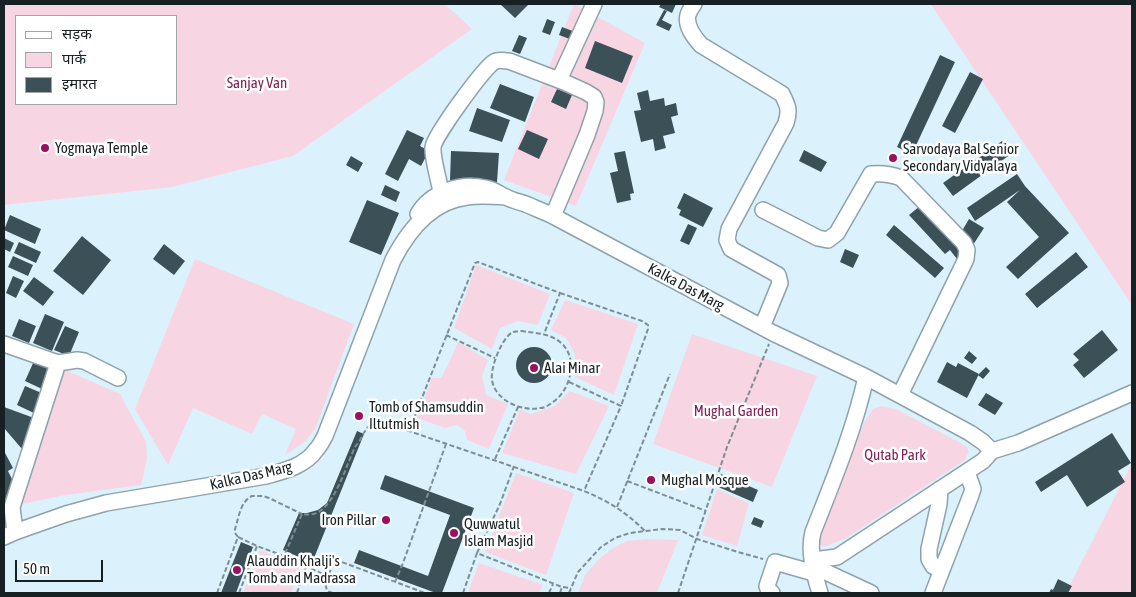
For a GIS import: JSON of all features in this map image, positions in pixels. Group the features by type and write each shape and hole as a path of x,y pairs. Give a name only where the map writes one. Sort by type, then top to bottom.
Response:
{"street":[{"path":"559,80 594,4"},
{"path":"694,4 688,16 688,26 700,45 782,94 788,104 789,113 786,123 729,229 727,240 731,249 778,275 780,283 768,330"},
{"path":"441,192 433,147 435,142 479,76 493,62 500,60 509,61 586,92 594,97 596,102 587,135 553,216"},
{"path":"763,210 818,238 828,240 838,232 871,174 882,173 901,178 964,243 967,250 966,259 900,395"},
{"name":"Kalka Das Marg","path":"414,228 421,208 441,192 465,186 486,188 498,192 553,216 768,330 866,377 970,432 984,442 992,451"},
{"name":"Kalka Das Marg","path":"9,534 66,514 106,503 266,476 286,471 301,464 316,452 325,436 400,246 414,228 436,208 445,203 467,196 506,197"},
{"path":"4,344 58,363 77,360 84,362 118,378"},
{"path":"9,534 12,507 58,363"},
{"path":"820,593 813,566 811,542 813,532 844,454 858,412 866,377"},
{"path":"813,566 837,557 967,472 983,461 992,451 1018,443 1132,393"},
{"path":"933,593 973,489 967,472"},
{"path":"940,490 939,504 929,549 929,559 933,566 941,571"},
{"path":"772,593 767,586 775,562 813,566 871,593"}],"path":[{"path":"410,431 446,334 475,263 478,262 560,294 642,321 648,325 621,406 584,491"},
{"path":"544,334 560,294"},
{"path":"678,593 726,447 768,330"},
{"path":"520,331 544,334 559,341 566,347 570,361 569,382 565,391 558,399 544,407 532,409 518,406 502,398 492,380 492,373 496,358 507,337 512,333 520,331"},
{"path":"446,334 496,358"},
{"path":"617,507 670,374"},
{"path":"569,382 621,406"},
{"path":"494,460 518,406"},
{"path":"329,577 238,537 235,529 244,502 252,496 269,498 302,514 309,515 319,512 326,506 337,489 356,446 375,420 380,420 584,491 617,507 644,530"},
{"path":"395,582 446,444"},
{"path":"464,593 477,554 500,504 514,466"},
{"path":"628,481 706,511"},
{"path":"284,556 302,514"},
{"path":"569,593 578,572 601,547 615,538 644,530 680,530 697,539 775,562"},
{"path":"217,593 238,537"},
{"path":"239,593 257,546"},
{"path":"477,554 553,584 571,588"},
{"path":"333,593 326,589 332,565 335,561 339,561 425,593"},
{"path":"297,593 306,567"},
{"path":"549,593 553,584"},
{"path":"560,593 562,587"}],"green space":[{"name":"Sanjay Van","path":"4,4 445,4 472,29 293,156 172,187 4,205"},
{"path":"574,4 645,43 576,206 504,180"},
{"path":"929,4 1132,4 1132,305 932,6"},
{"path":"195,259 354,324 316,427 306,441 285,455 296,429 262,414 252,434 193,408 168,465 135,409"},
{"path":"476,265 550,294 538,325 518,321 500,328 492,349 454,328"},
{"path":"565,300 638,324 614,395 575,377 575,354 566,338 551,330"},
{"name":"Mughal Garden","path":"692,334 817,376 772,487 653,444"},
{"path":"458,342 488,360 482,376 486,395 508,404 489,449 467,440 465,431 457,425 445,428 417,418 432,378 441,378"},
{"path":"63,369 120,394 146,442 147,459 141,485 65,495 22,504"},
{"path":"570,391 609,406 576,474 502,453 520,409 531,414 555,406"},
{"name":"Qutab Park","path":"881,406 898,410 966,446 969,451 965,460 846,538 824,547 819,544 815,534 865,421 873,409"},
{"path":"1132,463 1132,593 1066,593"},
{"path":"516,473 574,493 546,575 485,552"},
{"path":"717,489 749,503 737,546 702,535"},
{"path":"648,539 678,540 657,593 578,593 585,575 599,559 613,548 627,541"},
{"path":"260,550 301,567 291,593 243,593"},
{"path":"479,563 543,585 539,593 468,593"}],"building":[{"path":"500,4 529,4 515,18"},
{"path":"661,4 676,4 672,13 659,7"},
{"path":"664,10 667,11 662,20 672,25 669,31 656,25"},
{"path":"547,19 555,22 550,35 542,32"},
{"path":"562,27 578,33 575,41 559,35"},
{"path":"519,35 527,38 520,54 512,51"},
{"path":"595,41 633,56 622,83 585,68"},
{"path":"940,55 955,62 912,154 897,147"},
{"path":"970,72 983,79 955,133 942,126"},
{"path":"500,84 534,97 525,122 490,108"},
{"path":"557,89 572,95 566,109 551,102"},
{"path":"648,90 650,101 664,98 665,106 676,103 678,115 671,117 675,133 663,136 666,148 655,151 653,139 641,142 634,111 641,110 637,93"},
{"path":"477,108 510,120 502,142 469,131"},
{"path":"407,130 424,138 420,146 429,151 421,166 409,159 398,181 385,174"},
{"path":"527,130 548,139 539,159 518,149"},
{"path":"1002,141 1011,154 953,196 943,183"},
{"path":"804,150 827,162 821,172 799,161"},
{"path":"451,151 499,153 497,182 450,180"},
{"path":"625,151 634,193 630,194 631,200 617,203 610,173 618,171 614,153"},
{"path":"351,156 363,163 358,172 346,165"},
{"path":"1017,174 1025,186 1069,233 1018,279 1006,267 1039,237 1007,202 1020,190 975,221 967,208"},
{"path":"385,185 400,192 396,202 381,195"},
{"path":"684,193 713,208 703,227 679,215 681,210 677,208"},
{"path":"367,200 399,213 381,255 349,242"},
{"path":"920,206 964,252 957,259 950,250 945,254 909,215"},
{"path":"10,215 41,229 35,244 4,230"},
{"path":"969,219 984,228 973,245 959,236"},
{"path":"688,224 697,228 689,245 680,241"},
{"path":"894,225 944,268 935,278 886,235"},
{"path":"82,236 111,260 83,295 53,271"},
{"path":"4,238 14,243 10,252 4,249"},
{"path":"19,242 41,252 36,263 14,253"},
{"path":"164,244 185,261 174,275 153,259"},
{"path":"845,249 859,255 853,268 840,262"},
{"path":"1076,252 1088,267 1037,308 1025,294"},
{"path":"13,256 33,265 28,276 8,267"},
{"path":"13,276 24,281 16,298 6,293"},
{"path":"34,277 54,292 43,306 23,291"},
{"path":"45,314 64,322 52,351 33,343"},
{"path":"19,319 36,326 29,343 12,336"},
{"path":"65,326 79,332 69,356 54,350"},
{"path":"1102,330 1118,350 1084,378 1073,365 1079,360 1073,354"},
{"name":"Alai Minar","path":"534,347 546,353 552,365 546,377 534,383 522,377 516,365 522,353"},
{"path":"969,351 977,358 972,364 964,358"},
{"path":"34,361 51,368 42,389 25,381"},
{"path":"947,362 956,367 958,363 979,374 967,398 937,382"},
{"path":"986,367 990,371 983,379 978,375"},
{"path":"25,386 44,394 36,414 17,405"},
{"path":"986,393 1003,403 995,415 978,405"},
{"path":"4,407 34,418 22,449 4,428"},
{"path":"357,431 364,434 312,563 283,550 299,513 318,510 327,503"},
{"path":"1112,433 1131,463 1118,471 1125,482 1087,507 1067,475 1041,492 1035,482"},
{"path":"4,451 13,468 8,471 13,481 7,506 4,508"},
{"path":"721,474 758,490 753,502 716,486"},
{"name":"Quwwatul Islam Masjid","path":"385,475 474,508 442,593 436,593 354,563 359,550 428,576 450,515 380,489"},
{"path":"754,517 764,521 761,528 751,524"},
{"name":"Alauddin Khalji's Tomb and Madrassa","path":"241,542 253,547 236,593 221,593"},
{"path":"1058,579 1072,586 1068,593 1049,593 1051,589 1053,590"}],"place":[{"name":"Yogmaya Temple","path":"45,148"},
{"name":"Sarvodaya Bal Senior Secondary Vidyalaya","path":"893,158"},
{"name":"Alai Minar","path":"534,368"},
{"name":"Tomb of Shamsuddin Iltutmish","path":"359,416"},
{"name":"Mughal Mosque","path":"651,480"},
{"name":"Iron Pillar","path":"386,520"},
{"name":"Quwwatul Islam Masjid","path":"454,533"},
{"name":"Alauddin Khalji's Tomb and Madrassa","path":"237,570"}]}
